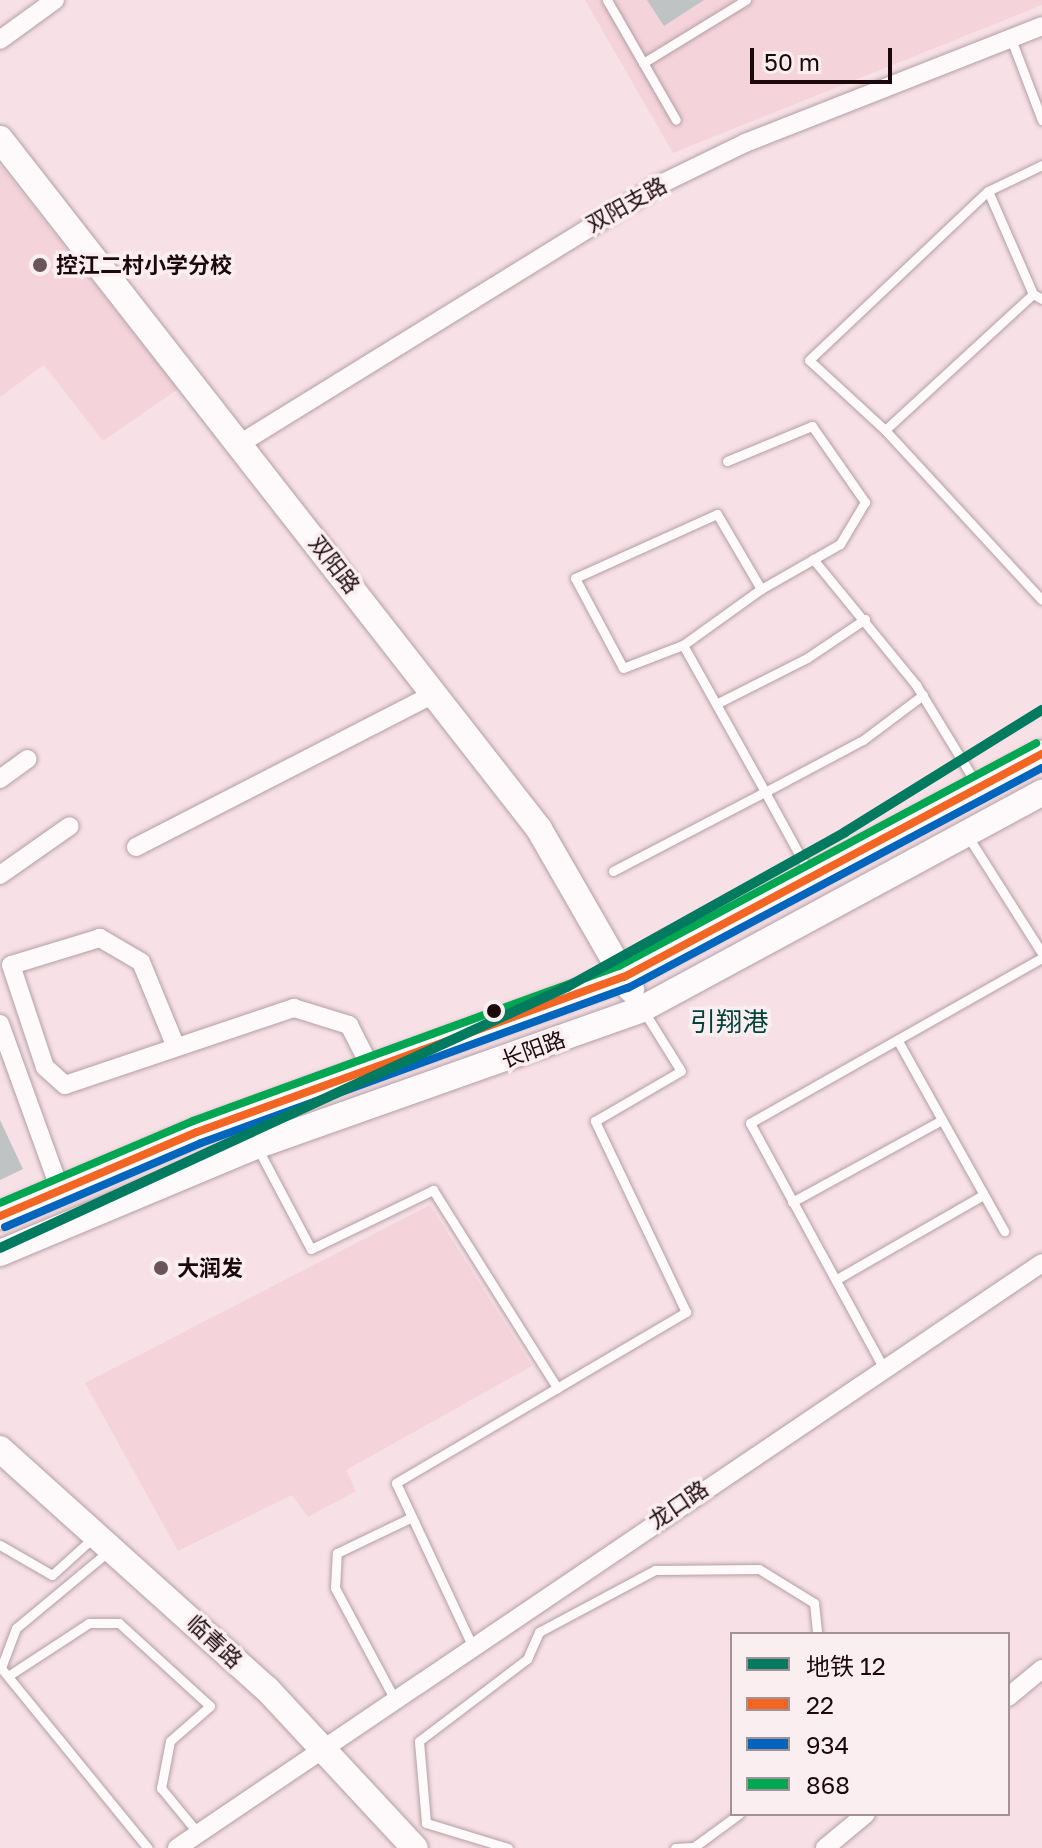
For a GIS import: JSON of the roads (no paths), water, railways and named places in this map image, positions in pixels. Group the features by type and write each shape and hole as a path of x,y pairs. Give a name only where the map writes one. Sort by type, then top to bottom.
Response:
{"main road":[{"name":"双阳路","path":"0,139 241,443 539,829 642,1009"},
{"name":"长阳路","path":"0,1216 371,1068 624,977 813,879 1042,754"},
{"name":"长阳路","path":"0,1253 256,1146 642,1009 1042,793"},
{"name":"临青路","path":"0,1449 106,1541 267,1689 318,1750 415,1848"}],"street":[{"path":"0,40 55,0"},
{"name":"双阳支路","path":"241,443 659,185 745,143 1041,28"},
{"path":"136,847 436,693"},
{"path":"0,779 28,759"},
{"path":"0,875 70,826"},
{"path":"176,1047 141,962 100,938 11,965 45,1067 65,1085 294,1008 349,1025 371,1068"},
{"path":"0,1024 60,1190"},
{"name":"龙口路","path":"177,1848 883,1367 1042,1263"},
{"path":"1010,1695 1042,1669"},
{"path":"825,1848 864,1816"}],"lane":[{"path":"607,0 676,120"},
{"path":"643,63 746,0"},
{"path":"1011,39 1042,120"},
{"path":"1042,165 988,191 809,360 885,430 1042,600"},
{"path":"885,430 1037,296 988,191"},
{"path":"727,461 812,426 865,502 840,544 761,589 683,645 623,668 575,578 717,514 761,589"},
{"path":"813,559 865,619 923,695 979,788"},
{"path":"716,704 807,658 865,619"},
{"path":"683,645 813,879"},
{"path":"613,871 863,740 923,695"},
{"path":"883,1367 750,1123 1042,956 967,835"},
{"path":"472,1645 396,1483 686,1312 595,1121 681,1071 642,1009"},
{"path":"898,1041 1004,1231"},
{"path":"792,1202 942,1120"},
{"path":"256,1146 311,1249 433,1190 557,1388"},
{"path":"837,1279 983,1195"},
{"path":"394,1698 335,1588 337,1553 412,1517"},
{"path":"0,1545 52,1575 106,1541"},
{"path":"106,1541 16,1628 1,1668 148,1848"},
{"path":"508,1848 426,1823 419,1741 527,1659 539,1632 655,1570 759,1569 814,1603 817,1632"},
{"path":"8,1676 89,1623 119,1623 210,1706 170,1741 161,1788 198,1833"},
{"path":"675,1848 694,1847 736,1816"}],"metro line":[{"name":"12","path":"0,1248 567,987 845,832 1042,710"}],"place":[{"name":"控江二村小学分校","path":"40,265"},
{"name":"大润发","path":"161,1268"}],"district":[{"name":"引翔港","path":"729,1022"}]}
